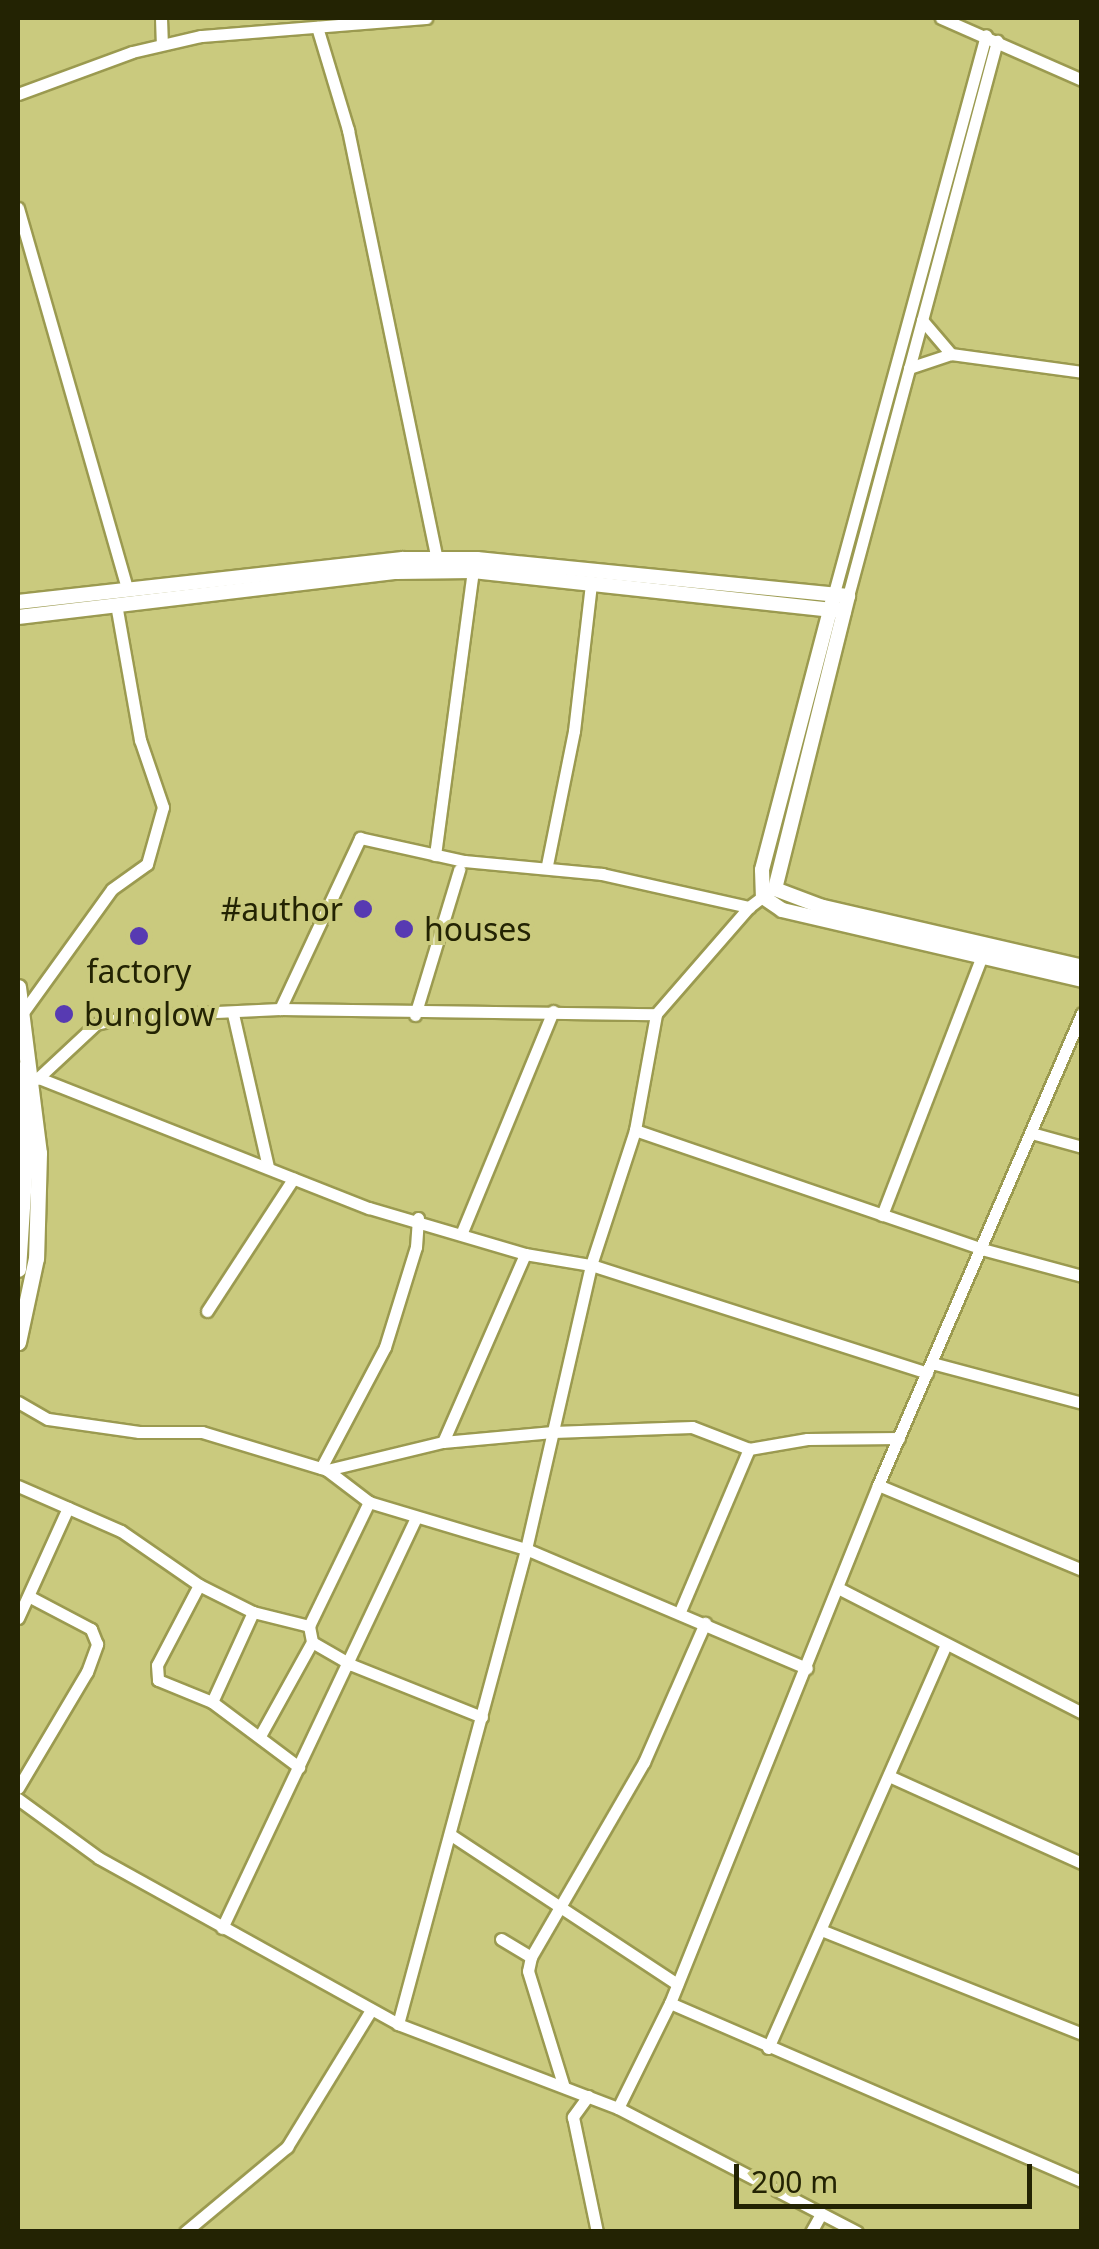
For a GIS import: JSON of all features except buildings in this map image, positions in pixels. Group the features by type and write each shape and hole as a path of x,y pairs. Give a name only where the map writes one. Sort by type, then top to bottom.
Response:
{"main road":[{"path":"18,987 37,1079 38,1223 18,1342"},
{"path":"18,1069 18,1269"}],"street":[{"path":"161,18 162,44"},
{"path":"18,94 162,44 426,18"},
{"path":"941,18 1082,80"},
{"path":"317,26 348,130 437,559"},
{"path":"991,38 909,368 762,870 769,893 782,910 981,958 1060,969 1082,967"},
{"path":"839,602 991,38"},
{"path":"18,208 127,587"},
{"path":"922,319 950,354"},
{"path":"909,368 950,354 1082,372"},
{"path":"18,602 127,587 437,559 839,602"},
{"path":"18,617 396,572 473,571 839,602"},
{"path":"435,855 473,571"},
{"path":"547,865 574,731 591,583"},
{"path":"24,1011 112,889 147,864 163,808 140,740 116,604"},
{"path":"280,1009 357,841 435,855 547,865 749,907"},
{"path":"415,1015 459,870"},
{"path":"398,2024 526,1549 591,1266 635,1130 656,1014 749,907 769,893 1060,969 1082,980"},
{"path":"882,1215 981,958"},
{"path":"656,1014 552,1011 415,1015 280,1009 131,1016 96,1024 73,1040 37,1079 369,1208 418,1218 525,1254 591,1266 929,1368 1082,1403"},
{"path":"462,1232 552,1011"},
{"path":"618,2108 670,2004 840,1589 878,1485 1035,1134 1082,1013"},
{"path":"233,1014 268,1167"},
{"path":"635,1130 982,1249 1082,1276"},
{"path":"1035,1134 1082,1147"},
{"path":"208,1311 294,1179"},
{"path":"324,1469 385,1347 412,1260 418,1218"},
{"path":"443,1442 525,1254"},
{"path":"18,1402 48,1419 139,1432 202,1432 324,1469 369,1502 526,1549 681,1609 807,1668"},
{"path":"324,1469 443,1442 553,1432 692,1427 749,1449 807,1440 899,1438"},
{"path":"681,1609 749,1449"},
{"path":"878,1485 1082,1570"},
{"path":"18,1486 122,1531 198,1585 253,1612 310,1626"},
{"path":"261,1734 312,1642 310,1626 369,1502"},
{"path":"18,1618 68,1508"},
{"path":"222,1928 352,1665 416,1518"},
{"path":"198,1585 157,1665 158,1680 212,1702 261,1734 300,1768"},
{"path":"840,1589 944,1646 1082,1713"},
{"path":"18,1788 87,1672 97,1644 90,1630 30,1597"},
{"path":"212,1702 253,1612"},
{"path":"564,2088 528,1971 531,1957 644,1762 705,1623"},
{"path":"312,1642 352,1665 482,1717"},
{"path":"768,2048 944,1646"},
{"path":"889,1776 1082,1863"},
{"path":"18,1799 100,1858 398,2024 618,2108 857,2232"},
{"path":"451,1835 677,1984"},
{"path":"821,1930 1082,2034"},
{"path":"500,1938 531,1957"},
{"path":"670,2004 1082,2181"},
{"path":"185,2232 288,2147 371,2010"},
{"path":"588,2096 574,2116 598,2232"},
{"path":"811,2232 821,2214"}],"place":[{"name":"#author","path":"363,909"},
{"name":"houses","path":"404,929"},
{"name":"factory","path":"139,936"},
{"name":"bunglow","path":"64,1014"}]}
